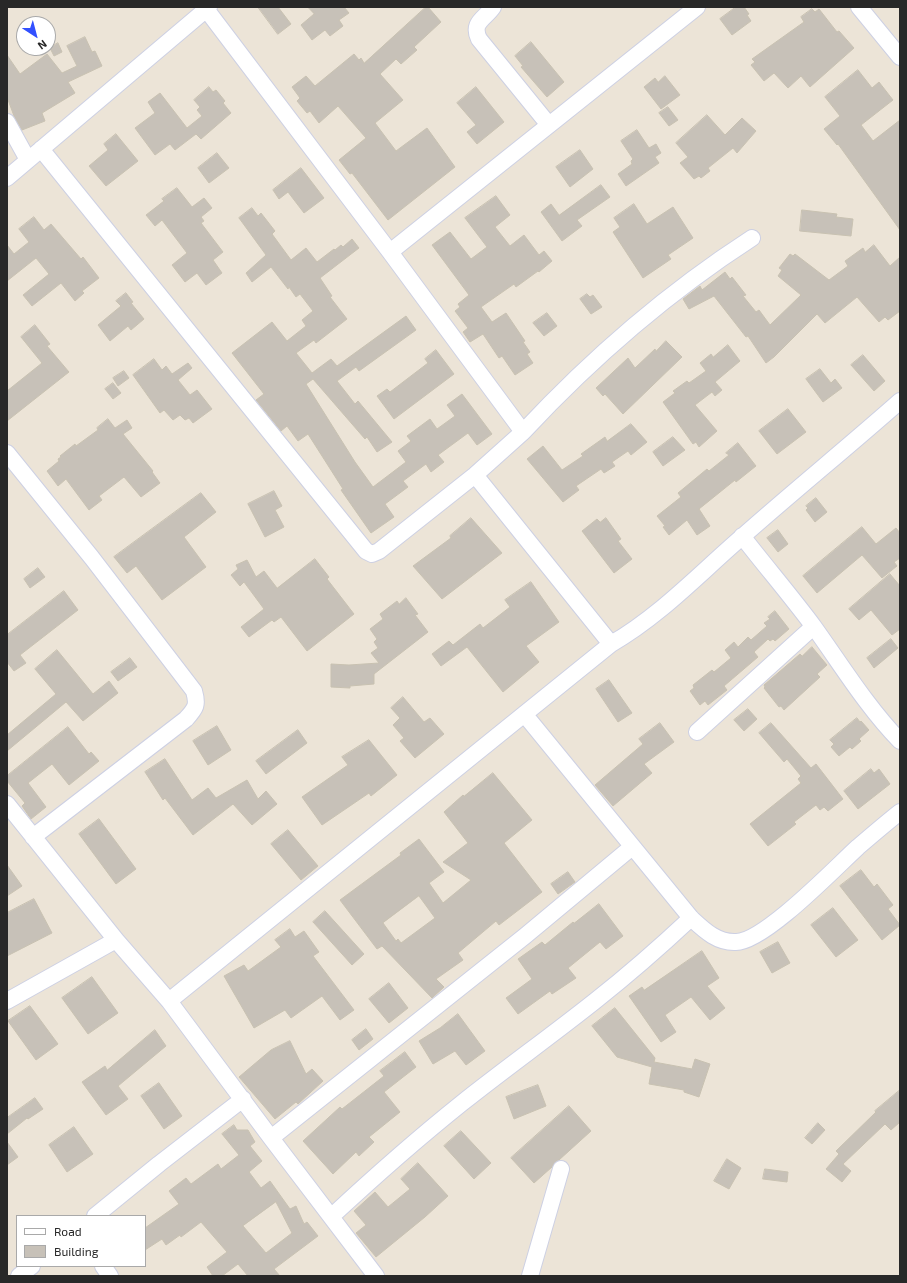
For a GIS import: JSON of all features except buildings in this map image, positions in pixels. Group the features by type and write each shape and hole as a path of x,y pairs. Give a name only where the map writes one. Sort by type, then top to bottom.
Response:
{"street":[{"path":"493,7 477,24 475,31 479,39 549,125"},
{"path":"390,252 697,7"},
{"path":"859,7 900,57"},
{"path":"7,178 207,8 523,432"},
{"path":"7,122 28,160"},
{"path":"41,149 366,551 372,554 379,551 475,475 523,432 557,395 596,358 650,312 710,265 752,238"},
{"path":"170,1001 611,644 656,614 742,536 900,401"},
{"path":"7,453 92,558 194,691 197,701 193,711 186,719 33,837"},
{"path":"475,475 611,644"},
{"path":"742,536 814,627 848,676 889,730 900,741"},
{"path":"697,732 814,627"},
{"path":"525,715 691,918 709,935 722,940 736,942 748,939 763,930 806,896 858,847 900,812"},
{"path":"7,804 116,940 170,1001 271,1138 332,1216 376,1276"},
{"path":"271,1138 525,936 632,847"},
{"path":"332,1216 378,1173 462,1102 612,988 691,918"},
{"path":"7,1001 116,940"},
{"path":"96,1215 243,1099"},
{"path":"530,1276 561,1169"},
{"path":"19,1276 31,1267"},
{"path":"104,1267 110,1276"}]}
